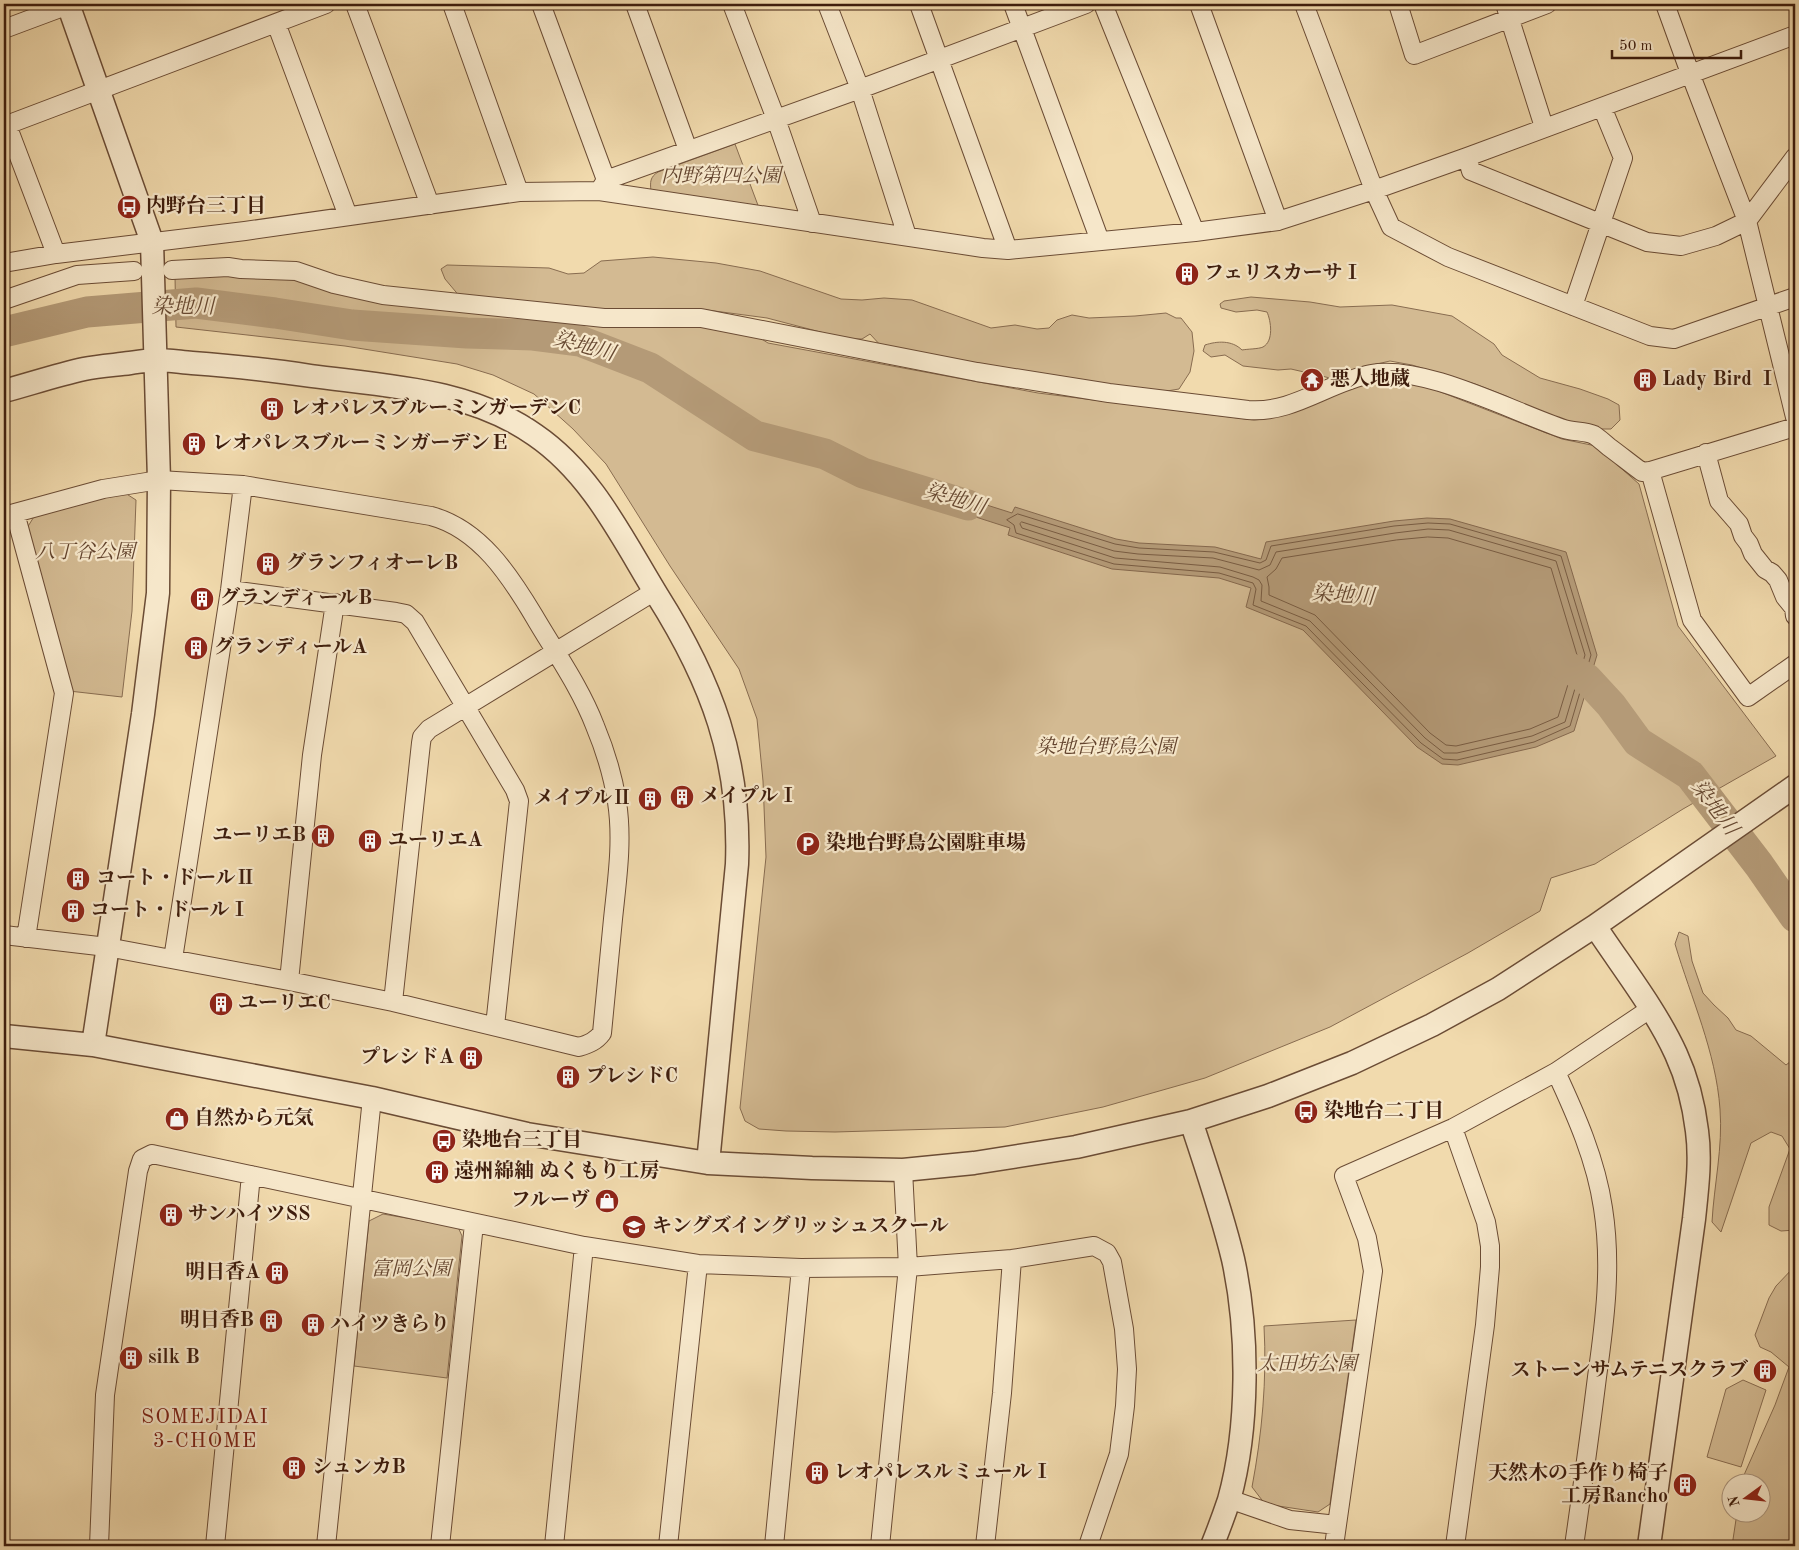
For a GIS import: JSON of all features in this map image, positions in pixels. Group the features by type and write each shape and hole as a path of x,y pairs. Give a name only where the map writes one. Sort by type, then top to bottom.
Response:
{"street":[{"path":"4,29 69,4 163,276 155,324 159,480 158,593 143,714 93,1045"},
{"path":"56,254 5,125 326,4"},
{"path":"355,4 430,205"},
{"path":"452,4 520,192"},
{"path":"541,4 602,185"},
{"path":"635,4 688,150"},
{"path":"732,4 776,119 812,223"},
{"path":"827,4 860,89 907,236"},
{"path":"919,4 1008,250"},
{"path":"1012,4 1100,241"},
{"path":"4,263 56,254 245,231 520,192 602,185 688,150 860,89 1086,4"},
{"path":"1103,4 1195,232"},
{"path":"1199,4 1278,221"},
{"path":"1304,4 1374,190 1391,227 1448,257 1650,336 1674,339 1795,297"},
{"path":"1398,4 1414,55 1507,11 1547,4"},
{"path":"1666,4 1690,73 1747,221 1795,417"},
{"path":"1507,11 1544,127"},
{"path":"276,23 348,216"},
{"path":"602,185 636,196 982,248 1008,250 1195,232 1278,221 1374,190 1795,35"},
{"path":"1573,306 1623,158 1602,107"},
{"path":"1467,157 1471,171 1647,242 1681,246 1716,236 1747,221 1795,157"},
{"path":"636,196 646,172 655,163"},
{"path":"163,276 228,267 241,270 296,271 334,284 383,296 604,318 701,318 767,330 773,334 977,372 1118,394 1248,410 1261,411 1279,408 1340,382 1372,374 1396,373 1412,375 1458,388 1566,430 1593,435 1642,472 1795,427"},
{"path":"4,300 77,275 134,271"},
{"path":"4,391 85,369 156,360 246,366 421,390 468,403 516,423 537,436 581,476 615,523 685,642 718,716 730,760 736,802 737,864 708,1163"},
{"path":"1706,453 1719,501 1739,524 1753,554 1765,569 1778,580 1785,597 1794,608 1795,616"},
{"path":"1650,471 1692,620 1748,697 1795,664"},
{"path":"4,935 26,938 107,947 289,980 393,1002 579,1047 589,1044 602,1033 619,859 617,804 608,764 595,724 555,651 525,601 498,562 478,543 453,526 431,516 244,485 159,480 103,489 10,514 64,693 26,938"},
{"path":"173,959 230,590 244,485"},
{"path":"230,590 396,612 406,614 415,622 516,790 519,801 495,1026"},
{"path":"393,1002 422,737 429,729 465,706 655,590"},
{"path":"289,980 312,755 335,603"},
{"path":"4,1036 93,1045 372,1098 527,1134 708,1163 903,1170 974,1163 1076,1147 1191,1121 1268,1096 1352,1063 1432,1025 1498,989 1595,926 1795,786"},
{"path":"1595,926 1650,1009 1677,1055 1691,1098 1698,1132 1698,1178 1649,1546"},
{"path":"1334,1546 1373,1271 1365,1229 1344,1176 1453,1128 1556,1072 1650,1009"},
{"path":"1556,1072 1576,1116 1592,1161 1603,1206 1608,1253 1606,1313 1574,1546"},
{"path":"326,1546 372,1098"},
{"path":"1191,1121 1230,1250 1240,1301 1244,1407 1229,1499 1212,1546"},
{"path":"1453,1128 1486,1222 1490,1246 1485,1325 1455,1546"},
{"path":"99,1546 105,1395 140,1163 142,1159 152,1154 362,1198 474,1224 584,1246 698,1264 801,1268 908,1267 1012,1259 1094,1246 1106,1253 1112,1262 1124,1329 1127,1368 1125,1406 1119,1454 1088,1546"},
{"path":"880,1546 908,1267 903,1170"},
{"path":"215,1546 251,1175"},
{"path":"440,1546 474,1224"},
{"path":"554,1546 584,1246"},
{"path":"985,1546 1002,1393 1012,1259"},
{"path":"668,1546 698,1264"},
{"path":"774,1546 801,1268"},
{"path":"1229,1499 1290,1520 1337,1526"}],"green space":[{"name":"内野第四公園","path":"735,144 759,208 651,191 651,180 658,172"},
{"path":"653,257 716,263 760,271 841,299 884,298 912,300 991,328 1015,325 1037,329 1049,328 1057,320 1072,315 1089,318 1166,313 1176,318 1181,318 1192,332 1194,351 1190,372 1179,389 1161,392 882,347 870,334 862,339 847,339 767,318 707,310 604,310 461,298 445,279 441,269 447,265 549,268 568,274 584,273 601,261"},
{"name":"染地台野鳥公園","path":"234,275 295,280 329,291 378,303 609,327 643,325 704,327 760,338 768,343 1038,393 1254,420 1294,411 1345,390 1376,380 1397,381 1433,389 1562,439 1596,446 1639,484 1678,626 1776,756 1683,809 1595,864 1551,878 1540,911 1468,953 1330,1027 1205,1078 1103,1107 1005,1127 835,1132 759,1129 745,1121 740,1108 766,857 763,781 757,719 739,669 670,566 606,464 573,429 534,394 493,375 457,364 345,346 176,327 175,277"},
{"path":"1251,297 1310,302 1340,307 1392,305 1452,316 1494,344 1502,355 1540,378 1580,389 1619,405 1620,420 1611,429 1600,429 1571,423 1530,408 1475,384 1412,365 1390,361 1346,371 1330,378 1291,369 1278,370 1243,366 1225,355 1211,357 1203,351 1205,345 1214,343 1234,344 1242,350 1261,348 1266,344 1271,331 1267,312 1257,310 1236,312 1221,308 1220,304 1224,301"},
{"name":"八丁谷公園","path":"125,493 136,500 132,611 122,697 69,691 27,528 35,515"},
{"path":"1679,932 1688,936 1692,961 1703,993 1728,1018 1736,1030 1751,1036 1786,1065 1795,1058 1795,1230 1781,1231 1769,1225 1769,1207 1790,1149 1782,1136 1771,1132 1751,1143 1721,1232 1712,1222 1721,1123 1718,1088 1702,1025 1675,944"},
{"name":"富岡公園","path":"383,1214 458,1227 462,1236 447,1378 354,1366 369,1221"},
{"path":"1795,1266 1795,1546 1732,1546 1736,1522 1772,1522 1772,1472 1745,1472 1775,1405 1789,1367 1771,1352 1760,1347 1755,1335 1769,1298 1776,1286"},
{"name":"太田坊公園","path":"1356,1320 1330,1504 1318,1512 1265,1504 1252,1487 1263,1407 1264,1326"},
{"path":"1743,1380 1766,1390 1741,1467 1707,1457 1726,1389"}],"water":[{"path":"930,487 1012,513 1015,507 1116,539 1139,543 1215,547 1261,559 1266,542 1394,521 1427,518 1450,519 1566,552 1597,655 1574,731 1536,747 1458,765 1442,764 1417,747 1303,630 1246,607 1251,588 1219,578 1112,569 1008,535 1010,528 926,501"}],"waterway":[{"name":"染地川","path":"4,332 87,312 196,303 352,325 467,333 533,335 580,341 650,368 755,436 825,454 863,473 968,505"},
{"name":"染地川","path":"1553,658 1587,679 1611,705 1638,742 1690,775 1759,865 1795,917"}],"place":[{"name":"内野台三丁目","path":"129,207"},
{"name":"フェリスカーサⅠ","path":"1187,274"},
{"name":"悪人地蔵","path":"1312,380"},
{"name":"Lady Bird Ⅰ","path":"1645,380"},
{"name":"レオパレスブルーミンガーデンC","path":"272,409"},
{"name":"レオパレスブルーミンガーデンＥ","path":"194,444"},
{"name":"グランフィオーレB","path":"268,564"},
{"name":"グランディールB","path":"202,599"},
{"name":"グランディールA","path":"196,648"},
{"name":"メイプルⅠ","path":"682,797"},
{"name":"メイプルⅡ","path":"650,799"},
{"name":"ユーリエB","path":"323,836"},
{"name":"ユーリエA","path":"370,841"},
{"name":"染地台野鳥公園駐車場","path":"808,844"},
{"name":"コート・ドールⅡ","path":"78,879"},
{"name":"コート・ドールⅠ","path":"73,911"},
{"name":"ユーリエC","path":"221,1004"},
{"name":"プレシドA","path":"471,1058"},
{"name":"プレシドC","path":"568,1077"},
{"name":"染地台二丁目","path":"1306,1112"},
{"name":"自然から元気","path":"177,1119"},
{"name":"染地台三丁目","path":"444,1141"},
{"name":"遠州綿紬 ぬくもり工房","path":"437,1172"},
{"name":"フルーヴ","path":"607,1201"},
{"name":"サンハイツSS","path":"171,1215"},
{"name":"キングズイングリッシュスクール","path":"634,1227"},
{"name":"明日香A","path":"277,1273"},
{"name":"明日香B","path":"271,1321"},
{"name":"ハイツきらり","path":"313,1325"},
{"name":"silk B","path":"131,1358"},
{"name":"ストーンサムテニスクラブ","path":"1765,1371"},
{"name":"シュンカB","path":"294,1468"},
{"name":"レオパレスルミュールⅠ","path":"817,1473"},
{"name":"天然木の手作り椅子 工房Rancho","path":"1685,1485"}],"district":[{"name":"SOMEJIDAI 3-CHOME","path":"205,1429"}]}
